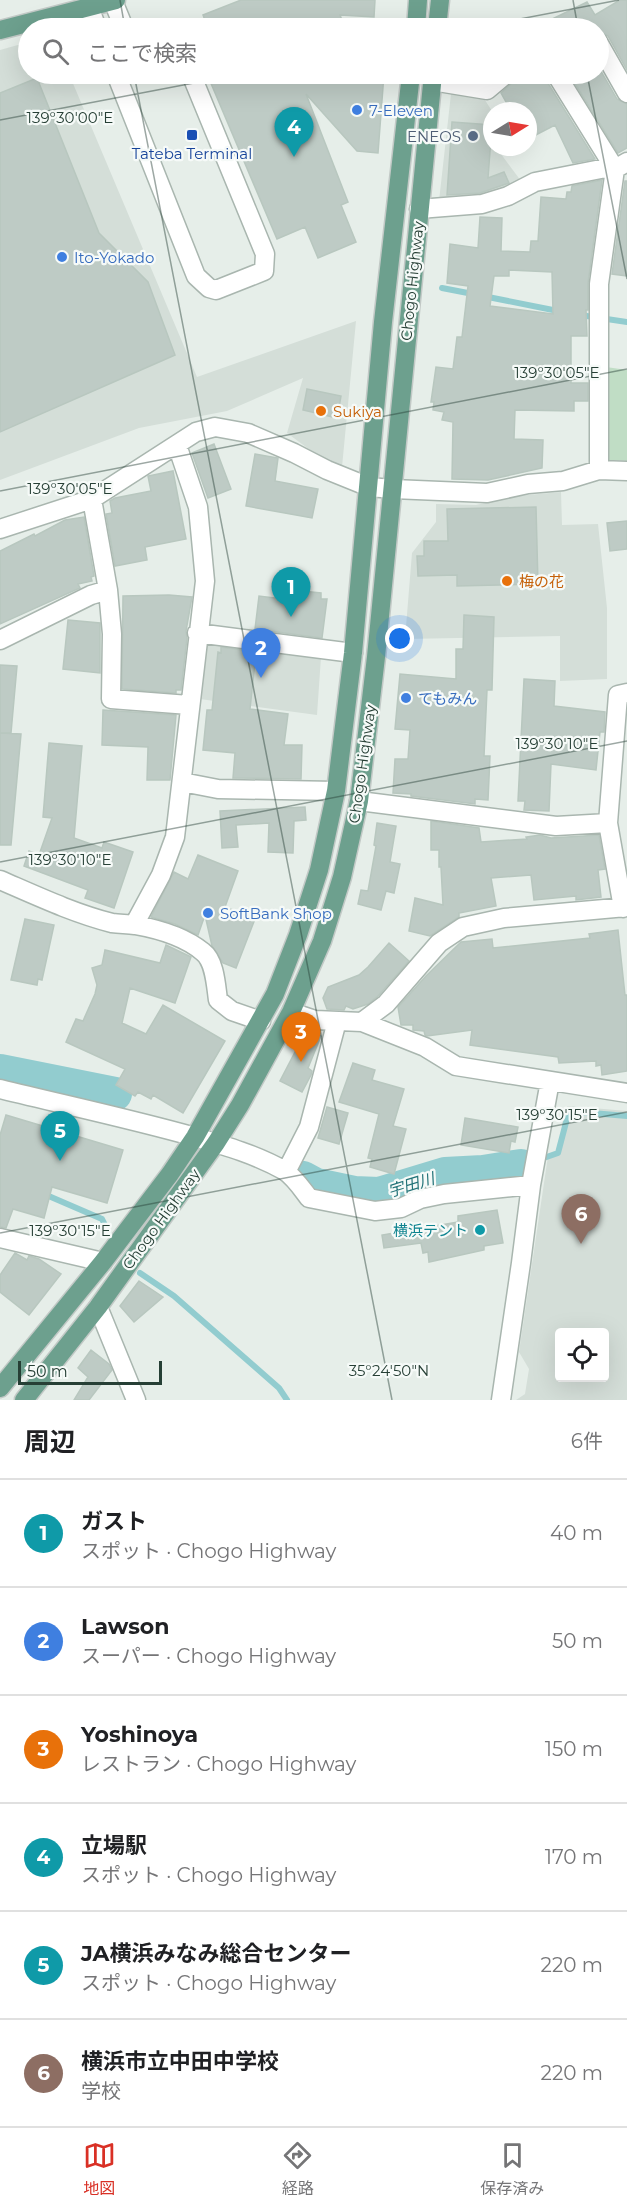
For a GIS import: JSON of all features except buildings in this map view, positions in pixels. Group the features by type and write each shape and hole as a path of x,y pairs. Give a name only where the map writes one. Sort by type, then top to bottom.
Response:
{"main road":[{"path":"46,18 114,0"},
{"path":"417,18 418,0"},
{"path":"438,18 440,0"},
{"path":"0,30 18,25"},
{"name":"Chogo Highway","path":"0,1388 104,1262 195,1137 275,994 298,935 319,870 336,791 353,653 383,321 410,84"},
{"name":"Chogo Highway","path":"24,1400 98,1307 216,1143 256,1079 291,1012 322,941 342,877 359,801 393,489 432,84"}],"street":[{"path":"114,0 120,18"},
{"path":"89,7 93,18"},
{"path":"609,61 627,93"},
{"path":"120,84 196,276 209,288 216,290 264,271 265,254 195,84"},
{"path":"462,84 487,90 494,84"},
{"path":"563,84 621,166 619,202 599,284 599,470"},
{"path":"419,209 482,204 508,196 535,182 621,166"},
{"path":"0,529 92,499 196,432 215,427 248,434 294,453 327,471 369,487 487,493 528,484 563,481 599,470 627,471"},
{"path":"134,925 168,858 175,837 197,633 205,581 198,507 177,445"},
{"path":"92,499 108,590 112,634 111,699 189,705"},
{"path":"0,640 91,595 108,590"},
{"path":"197,633 353,653"},
{"path":"362,1022 386,1004 439,943 463,927 504,918 625,907 608,823 618,695 627,693"},
{"path":"182,782 218,789 336,791"},
{"path":"359,801 556,826 608,823"},
{"path":"0,880 64,909 114,923 162,932 206,953 215,975 218,1000 232,1011 261,1021"},
{"path":"291,1012 315,1020 362,1022 425,1047 456,1066 627,1093"},
{"path":"286,1172 309,1127 337,1021"},
{"path":"501,1400 522,1263 531,1185 550,1081"},
{"path":"0,1089 153,1125 216,1143 252,1155 286,1172 309,1198 375,1211 401,1208 420,1199 444,1194 531,1185"},
{"path":"0,1238 104,1262"},
{"path":"98,1307 136,1400"}],"shaded area":[{"path":"18,45 18,84 73,84 197,377 356,321 342,467 321,458 287,433 303,378 227,411 139,428 0,480 0,50"},
{"path":"451,94 483,97 486,102 483,102 483,156 502,156 521,181 497,195 439,201"},
{"name":"梅の花","path":"561,492 562,525 598,524 607,608 607,679 560,681 560,636 405,639 412,553 436,522 436,504 476,505 517,496"},
{"path":"210,642 321,657 317,715 200,699 204,647"},
{"path":"569,1106 627,1111 627,1400 516,1400 525,1394 529,1369 519,1352 548,1156 559,1153 564,1108"}],"green space":[{"path":"606,367 627,370 627,461 609,460"}],"waterway":[{"path":"442,288 473,294"},
{"path":"483,296 558,311"},
{"path":"580,315 627,322"},
{"name":"宇田川","path":"0,1071 115,1094"},
{"path":"521,1166 558,1153 569,1111 627,1116"},
{"name":"宇田川","path":"303,1178 316,1185 354,1193 379,1194 445,1174 483,1172 521,1166"},
{"path":"44,1194 102,1219 105,1225"},
{"path":"140,1273 174,1296 279,1388 287,1400"}],"place":[{"name":"7-Eleven","path":"357,110"},
{"name":"Tateba Terminal","path":"192,135"},
{"name":"ENEOS","path":"473,136"},
{"name":"立場駅","path":"294,157"},
{"name":"Ito-Yokado","path":"62,257"},
{"name":"Sukiya","path":"321,411"},
{"name":"梅の花","path":"507,581"},
{"name":"ガスト","path":"291,617"},
{"name":"Lawson","path":"261,678"},
{"name":"てもみん","path":"406,698"},
{"name":"SoftBank Shop","path":"208,913"},
{"name":"Yoshinoya","path":"301,1062"},
{"name":"JA横浜みなみ総合センター","path":"60,1161"},
{"name":"横浜テント","path":"480,1230"},
{"name":"横浜市立中田中学校","path":"581,1244"}]}
